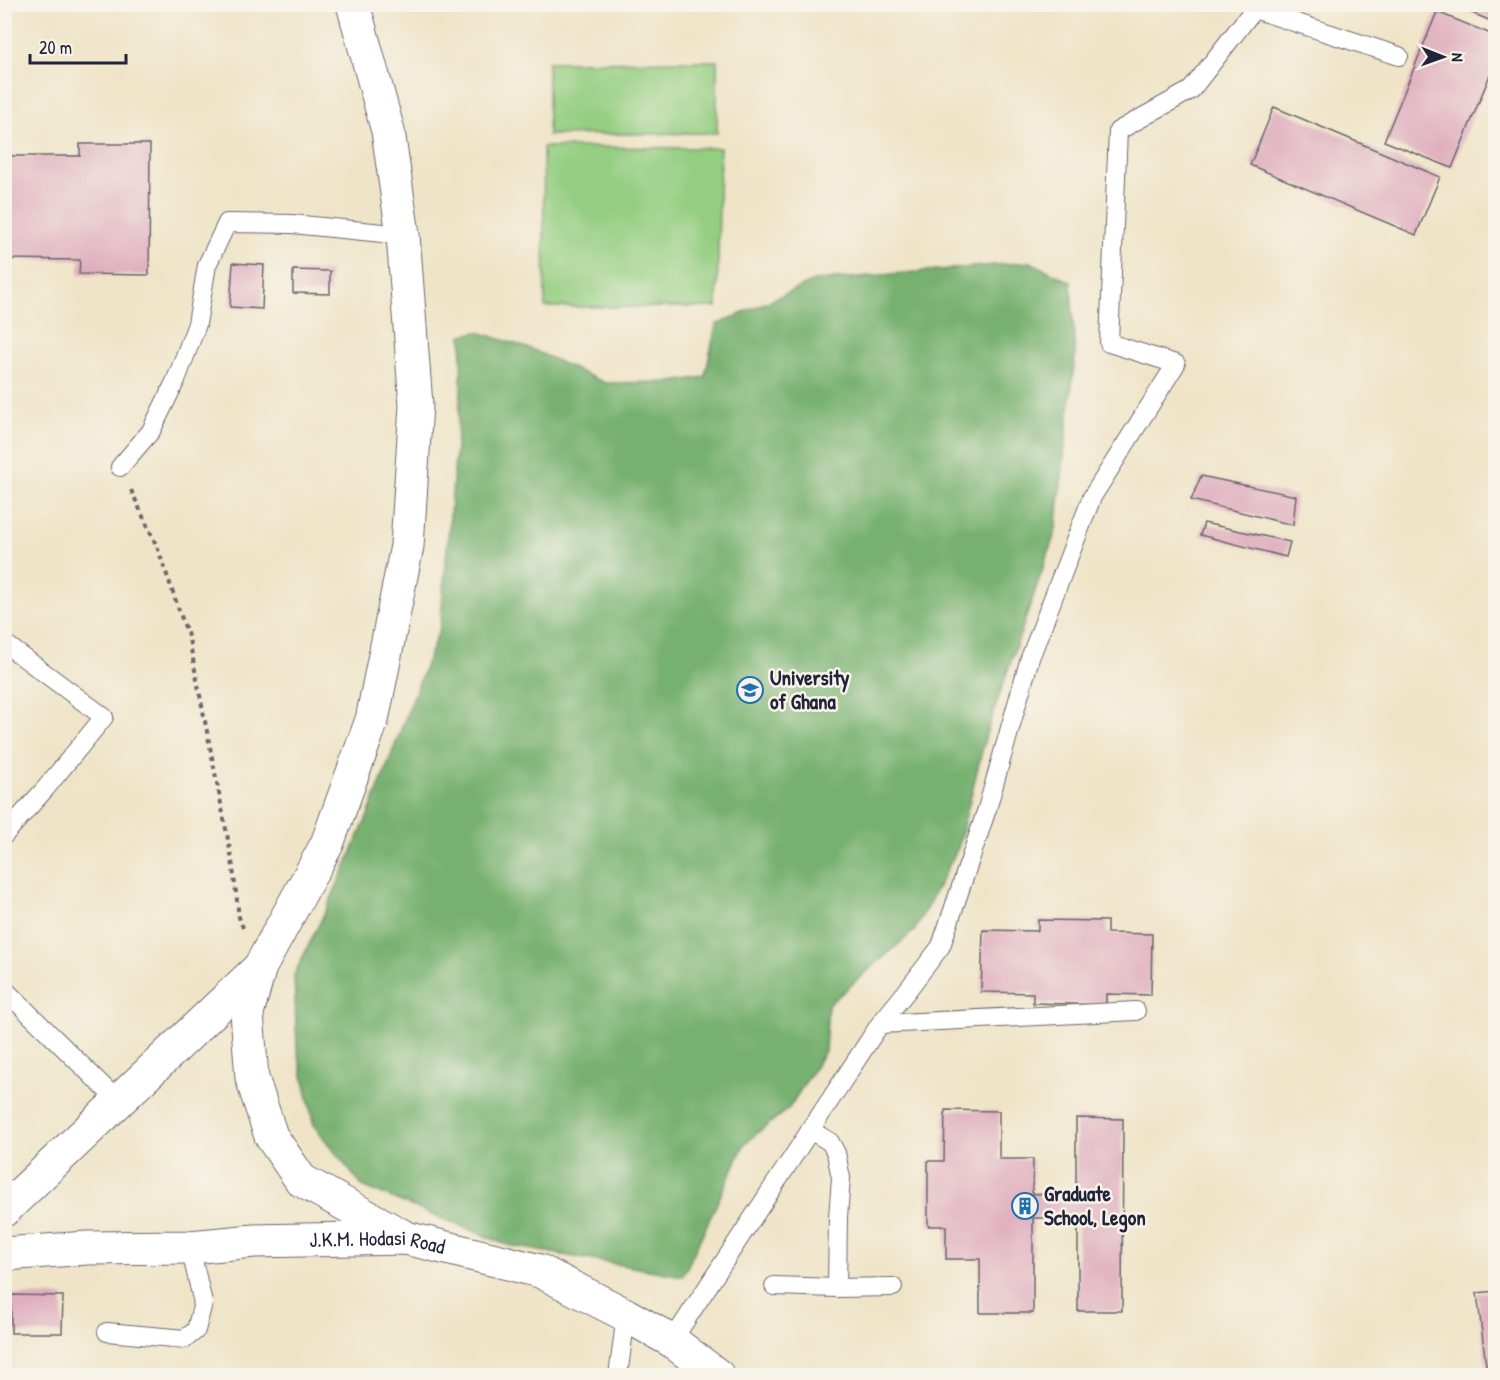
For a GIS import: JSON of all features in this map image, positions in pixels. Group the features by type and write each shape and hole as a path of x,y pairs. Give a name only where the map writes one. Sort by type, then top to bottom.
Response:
{"street":[{"path":"353,4 388,131 403,235 416,405 407,546 372,720 327,844 260,967 247,1013 252,1078 271,1136 301,1180 406,1238"},
{"path":"4,1210 260,967"},
{"name":"J.K.M. Hodasi Road","path":"4,1254 254,1241 406,1238 540,1271 672,1341 718,1376"}],"lane":[{"path":"672,1341 880,1024 941,946 987,809 1030,658 1092,497 1176,364 1110,343 1118,131 1191,90 1254,9 1399,56"},
{"path":"120,467 151,430 176,380 197,324 207,266 227,223 292,224 403,235"},
{"path":"4,643 104,717 4,835"},
{"path":"4,989 119,1102"},
{"path":"880,1024 1136,1011"},
{"path":"810,1130 830,1142 836,1153 841,1178 837,1288"},
{"path":"107,1332 186,1339 196,1330 203,1303 190,1246"},
{"path":"774,1286 893,1287"},
{"path":"618,1376 626,1315"}],"path":[{"path":"120,467 158,549 189,639 232,860 239,917 260,967"}],"green space":[{"path":"717,61 717,133 548,135 548,62"},
{"path":"543,147 720,148 717,307 545,307"},
{"path":"1030,262 1071,282 1075,356 1056,530 987,731 958,848 915,930 828,1005 825,1051 789,1108 745,1143 683,1276 507,1245 362,1186 314,1126 297,1048 294,975 328,906 369,813 440,628 461,391 462,335 478,332 531,349 605,383 672,382 705,377 716,325 814,281"}],"building":[{"path":"1453,5 1496,5 1496,23"},
{"path":"1437,12 1496,36 1496,60 1452,168 1384,141"},
{"path":"1274,107 1440,177 1416,235 1250,165"},
{"path":"80,144 150,144 149,275 79,274 80,260 4,259 4,156 80,156"},
{"path":"233,263 264,265 262,309 230,307"},
{"path":"293,270 330,271 330,294 293,293"},
{"path":"1201,476 1296,496 1293,525 1191,500"},
{"path":"1204,523 1290,542 1286,557 1200,535"},
{"path":"1038,920 1107,921 1107,933 1152,934 1151,995 1106,994 1106,1005 1033,1003 1033,993 981,992 983,930 1038,931"},
{"name":"Graduate School, Legon","path":"945,1110 999,1111 999,1159 1033,1159 1032,1194 1076,1194 1076,1118 1123,1119 1122,1311 1078,1311 1078,1218 1033,1218 1033,1313 980,1313 980,1259 946,1259 946,1226 928,1226 928,1161 944,1161"},
{"path":"1496,1291 1496,1364 1486,1365 1477,1293"},
{"path":"11,1295 63,1296 62,1333 11,1333"}],"place":[{"name":"University of Ghana","path":"750,690"},
{"name":"Graduate School, Legon","path":"1025,1206"}]}
